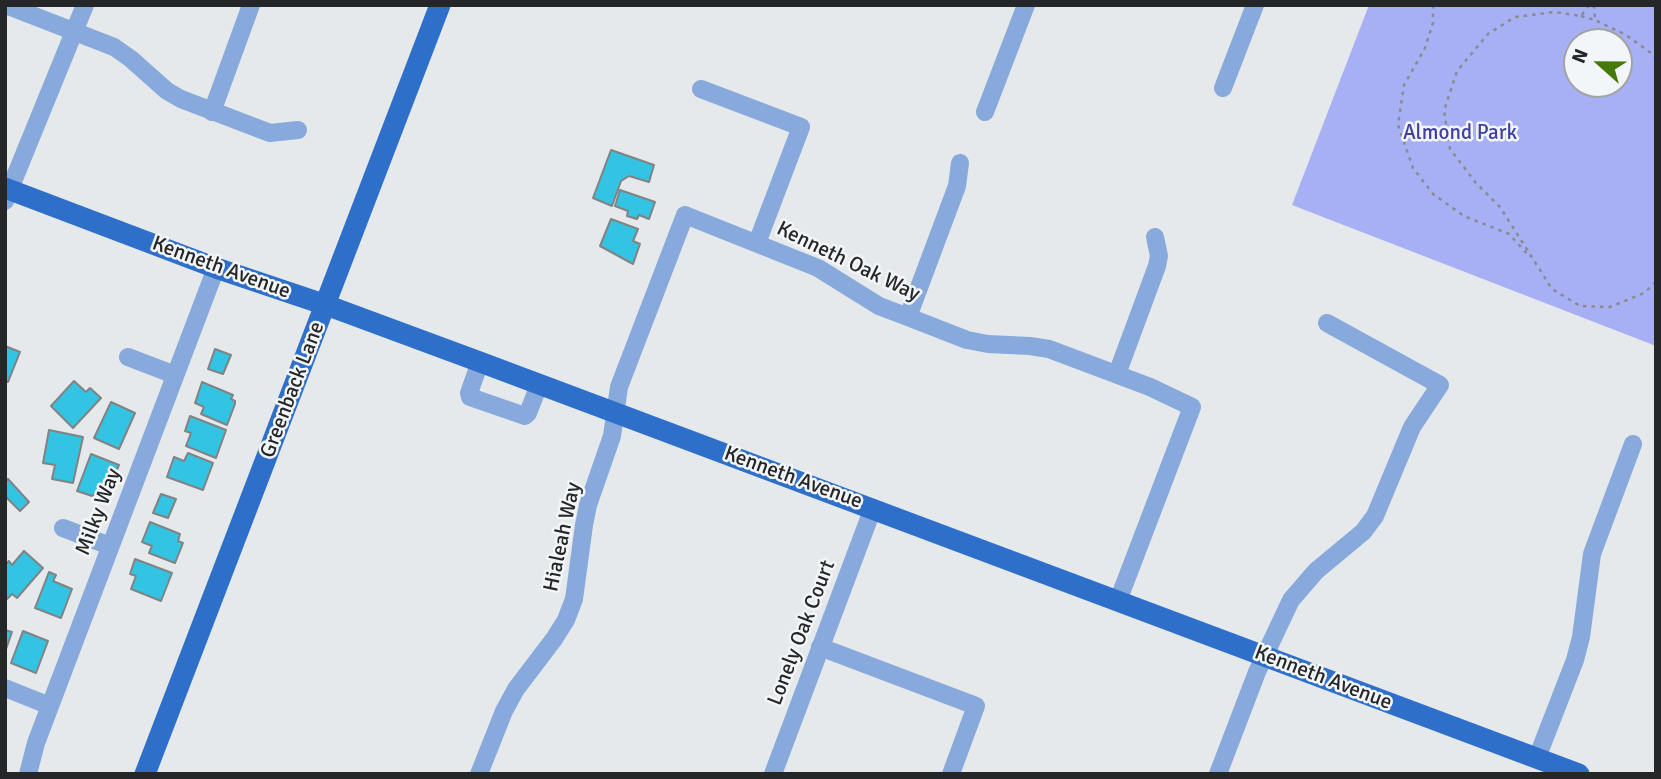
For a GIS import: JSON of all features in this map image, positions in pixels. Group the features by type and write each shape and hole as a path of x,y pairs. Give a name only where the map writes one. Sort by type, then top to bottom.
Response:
{"main road":[{"name":"Greenback Lane","path":"145,774 440,5"},
{"name":"Kenneth Avenue","path":"7,193 326,305 616,412 1578,774"}],"street":[{"path":"6,5 114,47 167,91 212,111 270,133 298,130"},
{"path":"7,193 85,5"},
{"path":"212,111 251,5"},
{"path":"985,112 1026,5"},
{"path":"1223,88 1255,5"},
{"path":"701,89 801,127 757,243"},
{"path":"908,317 957,186 960,163"},
{"name":"Kenneth Oak Way","path":"616,412 619,387 685,215 818,268 871,301 967,340 1049,349 1117,374 1192,407 1118,601"},
{"path":"1117,374 1157,266 1159,256 1156,237"},
{"name":"Milky Way","path":"28,774 50,705 216,268"},
{"path":"1218,774 1257,672 1291,600 1303,585 1363,532 1375,516 1412,427 1440,385 1327,323"},
{"path":"128,357 175,375"},
{"path":"480,362 470,397 525,416 539,384"},
{"name":"Hialeah Way","path":"479,774 504,711 516,689 566,620 574,599 588,505 605,461 616,412"},
{"path":"1537,758 1575,660 1581,637 1592,554 1633,444"},
{"name":"Lonely Oak Court","path":"773,774 873,508"},
{"path":"63,528 110,545"},
{"path":"820,647 976,706 951,774"},
{"path":"5,688 50,705"}],"path":[{"path":"1433,5 1433,23 1426,48 1404,85 1398,125 1413,168 1433,194 1464,216 1509,233 1534,262"},
{"path":"1581,16 1589,5"},
{"path":"1594,5 1595,20"},
{"path":"1656,59 1626,35 1595,20 1555,12 1514,18 1488,34 1457,71 1444,111 1450,149 1476,183 1500,207 1552,289 1580,306 1609,307 1644,293 1656,282"}],"green space":[{"name":"Almond Park","path":"1369,5 1656,5 1656,346 1292,205"}],"building":[{"path":"611,150 654,165 649,182 629,176 621,181 612,206 593,198"},
{"path":"620,190 655,202 649,219 639,215 637,219 627,216 628,211 615,206"},
{"path":"611,219 638,229 633,241 640,244 633,264 600,246"},
{"path":"5,346 20,352 8,382 5,381"},
{"path":"215,349 231,355 223,374 208,369"},
{"path":"74,381 86,392 90,388 101,398 73,428 51,406"},
{"path":"202,382 233,395 231,399 235,404 227,425 201,414 204,407 195,403"},
{"path":"111,402 135,413 119,449 94,438"},
{"path":"190,416 226,430 216,458 186,446 191,433 185,431"},
{"path":"49,430 83,437 73,483 52,479 55,465 43,463"},
{"path":"188,453 213,463 203,490 167,477 174,457 184,461"},
{"path":"91,454 119,465 107,496 97,492 92,496 77,491"},
{"path":"8,479 29,502 20,511 5,496 5,482"},
{"path":"161,494 176,499 168,518 153,513"},
{"path":"150,522 180,534 178,541 183,543 175,563 149,553 152,546 142,542"},
{"path":"24,551 43,568 17,598 12,594 7,599 5,565 9,561 12,565"},
{"path":"135,559 172,573 161,601 131,589 136,576 130,574"},
{"path":"49,572 56,575 53,581 72,589 61,618 35,608"},
{"path":"5,630 12,632 5,652"},
{"path":"23,631 48,641 36,673 11,663"}]}
